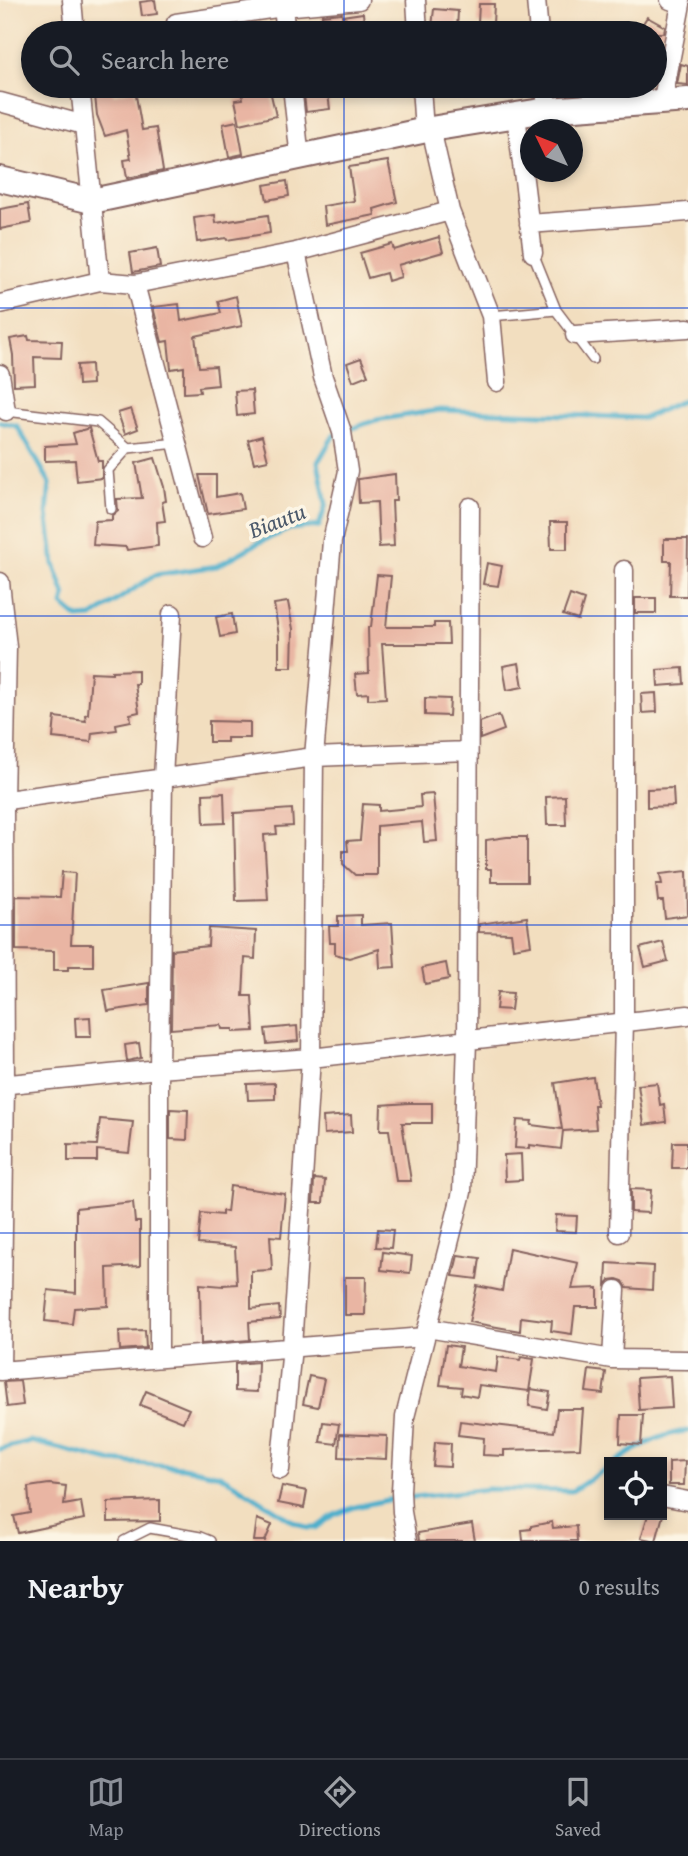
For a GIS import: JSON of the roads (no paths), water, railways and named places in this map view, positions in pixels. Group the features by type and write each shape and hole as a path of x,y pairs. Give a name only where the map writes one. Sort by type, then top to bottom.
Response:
{"street":[{"path":"72,0 74,21"},
{"path":"187,21 283,3 359,0"},
{"path":"416,0 417,21"},
{"path":"536,0 538,21"},
{"path":"667,78 681,4 670,0"},
{"path":"283,3 285,21"},
{"path":"81,98 100,281"},
{"path":"293,98 300,159"},
{"path":"423,98 427,130 450,211 491,316 497,382"},
{"path":"0,178 92,201 427,130 516,115 546,98 662,104 688,100"},
{"path":"662,104 663,98"},
{"path":"0,102 84,125"},
{"path":"516,115 533,253"},
{"path":"0,304 100,281 135,284 296,252 450,211"},
{"path":"529,224 688,212"},
{"path":"280,1470 292,1346 311,1058 314,757 332,541 348,471 341,425 323,377 296,252"},
{"path":"135,284 202,538"},
{"path":"575,335 688,328"},
{"path":"0,374 6,411"},
{"path":"407,1541 401,1491 405,1417 462,1192 467,1041 470,507"},
{"path":"619,1233 624,1021 624,570"},
{"path":"0,582 4,647 0,1371 426,1333 612,1359 688,1360"},
{"path":"159,1357 163,778 172,614"},
{"path":"2,801 314,757 467,751"},
{"path":"2,1084 311,1058 688,1015"},
{"path":"612,1359 616,1290"},
{"path":"667,1497 688,1501"}],"lane":[{"path":"533,253 556,310 593,359"},
{"path":"491,316 556,310"},
{"path":"6,411 98,422 128,448"},
{"path":"111,509 108,470 128,448 178,443"},
{"path":"124,1541 150,1528 210,1541"}],"waterway":[{"name":"Biautu","path":"0,422 17,426 50,483 47,513 54,564 65,595 63,605 78,618 92,617 155,575 217,566 290,529 319,526 326,504 318,462 334,435 376,420 440,410 644,418 688,398"},
{"path":"624,1457 650,1442 688,1431"},
{"path":"0,1449 30,1441 110,1461 183,1467 220,1475 307,1528 316,1528 334,1515 355,1507 387,1500 488,1489 572,1491 604,1470"}]}
